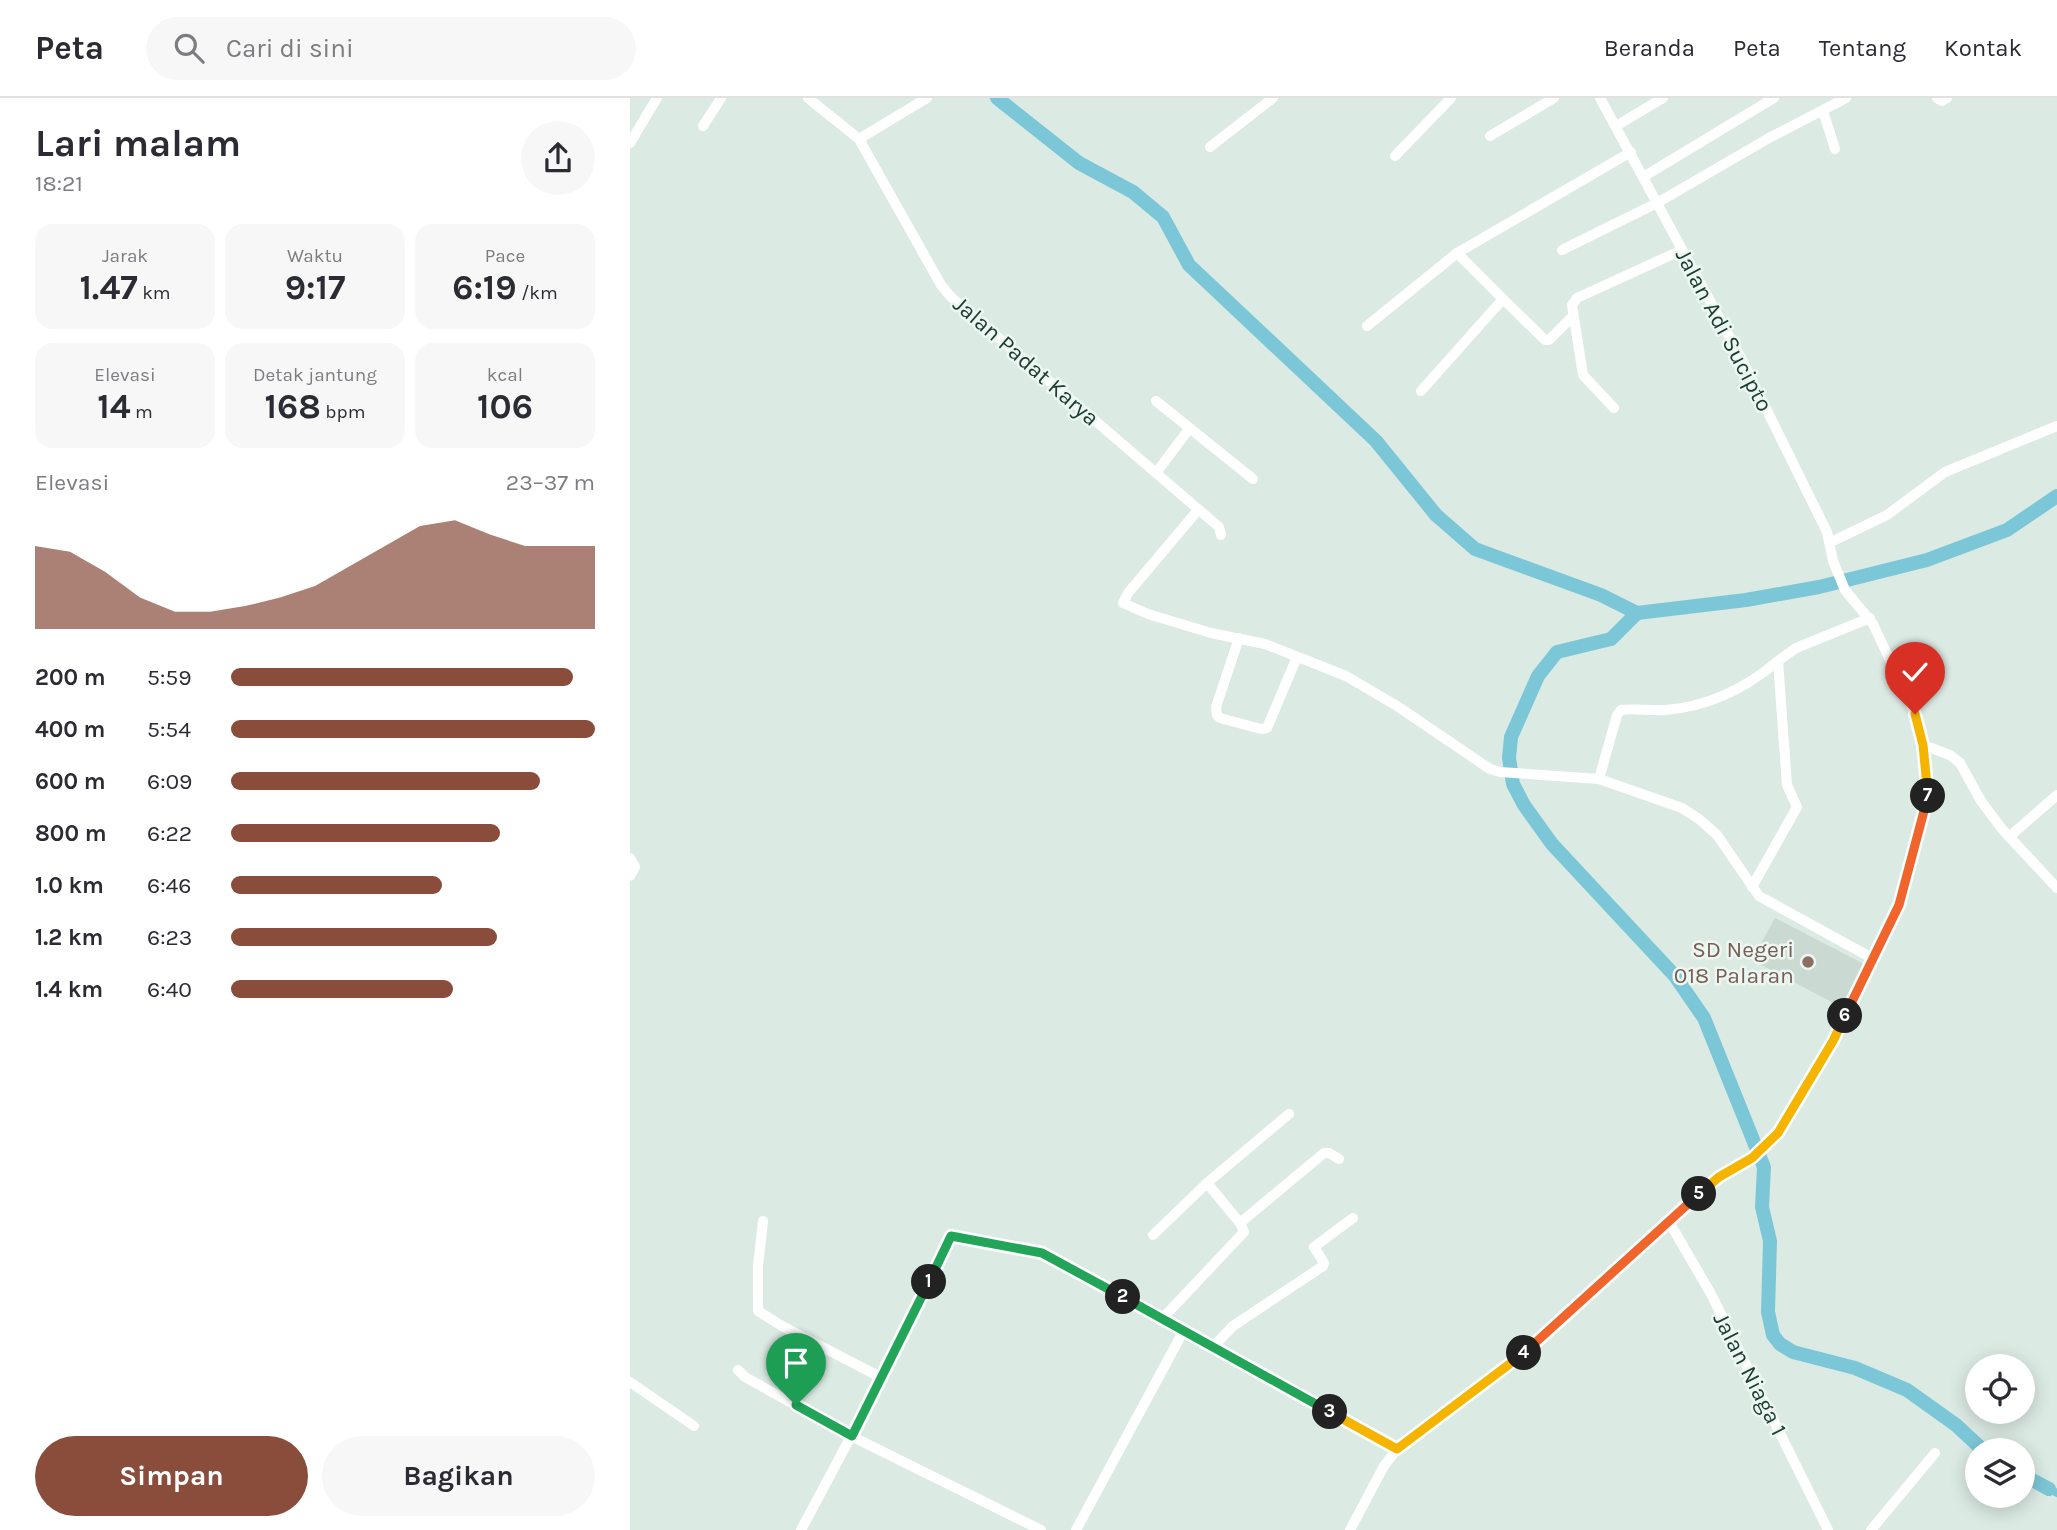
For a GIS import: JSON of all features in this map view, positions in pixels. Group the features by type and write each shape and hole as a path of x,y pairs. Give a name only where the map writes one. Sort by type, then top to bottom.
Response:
{"street":[{"path":"630,143 657,98"},
{"path":"703,127 722,98"},
{"name":"Jalan Padat Karya","path":"808,98 859,139 941,285 1026,363 1219,527 1221,535"},
{"path":"859,139 927,98"},
{"path":"1210,147 1273,98"},
{"path":"1395,156 1451,98"},
{"path":"1490,136 1554,98"},
{"name":"Jalan Adi Sucipto","path":"1350,1530 1384,1466 1397,1449 1515,1361 1567,1317 1668,1220 1719,1177 1752,1158 1782,1128 1833,1041 1899,905 1926,808 1928,780 1915,714 1870,618 1846,590 1835,566 1831,542 1742,360 1600,98"},
{"path":"1616,126 1663,98"},
{"path":"1643,177 1774,98"},
{"path":"1562,250 1657,203 1769,138 1846,98"},
{"path":"1937,98 1942,101 1947,98"},
{"path":"1823,111 1835,149"},
{"path":"1367,326 1457,253 1631,152"},
{"path":"1614,408 1583,375 1572,305 1577,298 1682,250"},
{"path":"1457,253 1545,340 1549,340 1573,316"},
{"path":"1421,391 1503,299"},
{"path":"1156,401 1253,479"},
{"path":"1831,542 1887,515 1945,472 2057,425"},
{"path":"1156,473 1189,429"},
{"path":"1198,510 1128,593 1123,603 1211,634 1265,644 1346,676 1396,706 1482,765 1500,772 1600,779 1682,808 1699,818 1717,835 1759,896 1872,958"},
{"path":"1600,779 1616,715 1621,710 1667,710 1705,702 1738,690 1755,680 1786,654 1811,641 1870,618"},
{"path":"1239,638 1216,707 1220,718 1261,729 1267,728 1297,657"},
{"path":"1752,887 1797,807 1787,785 1779,661"},
{"path":"1923,745 1950,755 1960,763 1981,801 2009,837 2057,888"},
{"path":"2009,837 2057,795"},
{"path":"630,858 635,867 630,876"},
{"path":"1153,1236 1207,1183 1289,1114"},
{"path":"1240,1223 1324,1153 1329,1153 1339,1160"},
{"path":"1161,1320 1243,1234 1240,1223 1207,1183"},
{"path":"1212,1348 1233,1326 1323,1266 1324,1263 1314,1247 1353,1218"},
{"name":"Jalan Niaga 1","path":"1668,1220 1711,1294 1828,1530"},
{"path":"763,1221 758,1266 758,1311 882,1378"},
{"path":"801,1530 882,1378 951,1236 1042,1253 1397,1449"},
{"path":"1076,1530 1183,1332"},
{"path":"738,1370 745,1377 852,1436 1041,1530"},
{"path":"630,1382 694,1426"},
{"path":"1871,1530 1935,1453"}],"shaded area":[{"name":"SD Negeri 018 Palaran","path":"1775,918 1864,964 1841,1007 1752,960"}],"waterway":[{"path":"997,98 1079,163 1133,192 1163,217 1189,265 1376,441 1436,515 1475,549 1601,595 1637,613 1746,600 1819,587 1927,560 2007,530 2057,496"},
{"path":"1637,613 1611,639 1557,652 1538,676 1511,737 1509,758 1513,784 1524,805 1552,844 1675,976 1704,1018 1764,1167 1762,1207 1770,1241 1768,1312 1773,1335 1780,1344 1793,1352 1855,1368 1907,1390 1970,1438"},
{"path":"2035,1481 2049,1489"},
{"path":"2049,1489 2057,1493"}],"place":[{"name":"SD Negeri 018 Palaran","path":"1808,962"}],"route":[{"path":"796,1405 852,1436 951,1236 1042,1253 1397,1449 1515,1361 1567,1317 1707,1186 1752,1158 1778,1133 1833,1041 1899,905 1928,796 1923,745 1915,714"}]}
